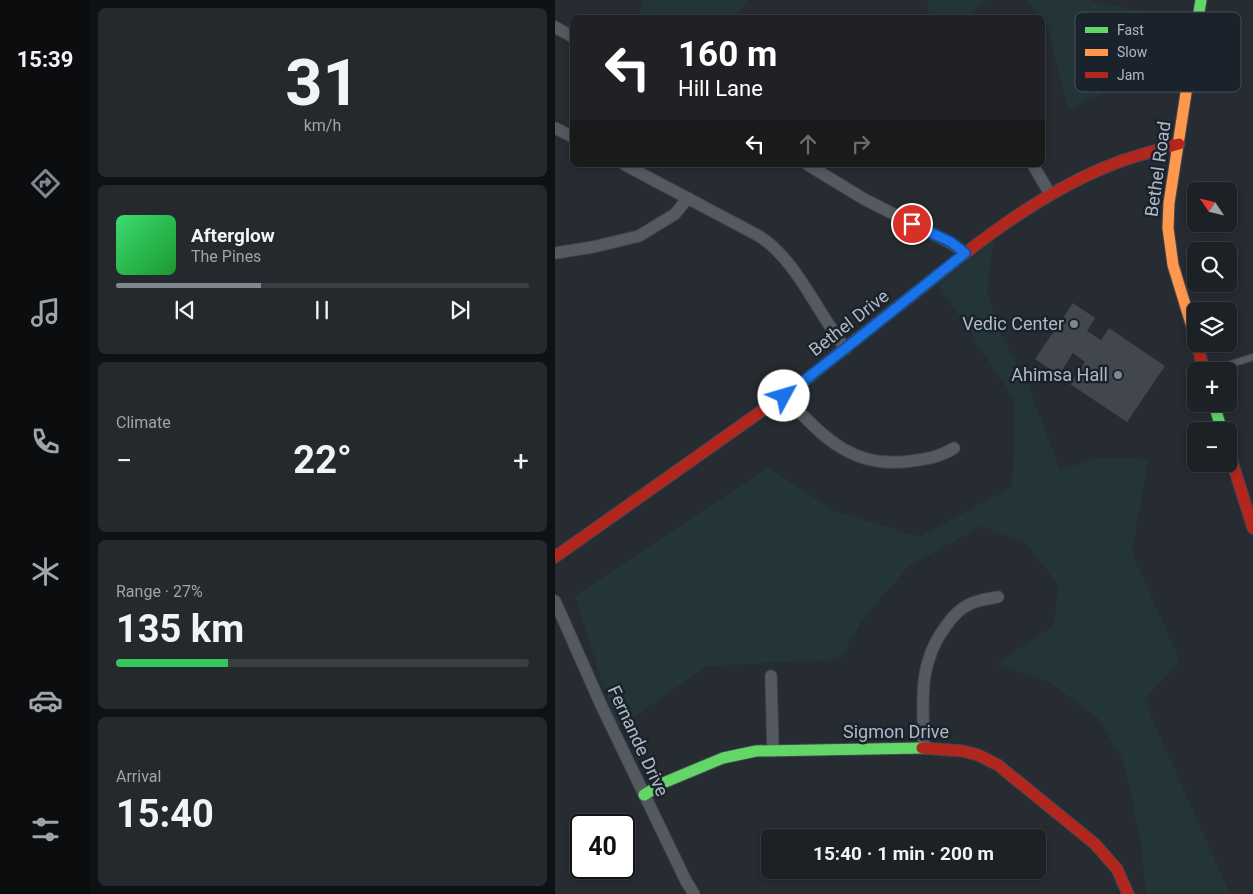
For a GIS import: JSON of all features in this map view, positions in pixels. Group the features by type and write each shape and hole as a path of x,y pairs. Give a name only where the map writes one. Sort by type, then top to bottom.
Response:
{"street":[{"path":"555,27 570,36"},
{"name":"Bethel Road","path":"1187,92 1169,203 1168,228 1169,248 1173,266 1187,311"},
{"path":"555,128 570,136"},
{"name":"Bethel Drive","path":"555,557 784,396 965,253 1010,220 1050,194 1123,160 1179,144"},
{"path":"629,167 759,236 776,248 788,262 833,333 846,348"},
{"path":"811,167 864,199 951,242 965,253"},
{"path":"1034,167 1050,194"},
{"path":"555,253 593,247 639,236 675,214 688,198"},
{"path":"784,396 830,441 847,452 870,461 897,463 934,458 955,448"},
{"path":"1235,472 1253,528"},
{"path":"923,748 924,679 934,643 957,612 977,601 998,597"},
{"name":"Fernande Drive","path":"555,602 602,707 694,894"},
{"path":"771,676 773,751"},
{"name":"Sigmon Drive","path":"644,795 663,783 723,758 755,751 923,748 963,751 978,755 998,765 1108,857 1122,878 1128,894"}],"lane":[{"path":"1237,362 1253,357"}],"shaded area":[{"path":"643,0 748,0 736,15 639,15"},
{"path":"927,0 987,0 979,4 971,15 930,15"},
{"path":"1026,0 1091,0 1093,2 1145,12 1075,12 1075,92 1105,92 1068,110 1045,15 1040,15"},
{"path":"993,241 987,293 1004,341 1027,382 1060,470 1098,458 1148,459 1132,553 1180,661 1144,700 1230,894 1146,894 1140,837 1124,762 1098,718 1049,682 996,664 1054,625 1058,585 1026,543 981,526 908,567 863,619 840,659 707,666 617,729 575,596 768,468 835,511 919,537 1012,487 1015,400 938,284"}],"building":[{"name":"Ahimsa Hall","path":"1073,303 1095,318 1087,331 1101,340 1109,328 1165,366 1127,422 1070,384 1085,362 1073,353 1059,375 1035,359"}],"traffic: fast":[{"path":"1199,12 1201,0"},
{"path":"804,381 963,255"},
{"path":"1216,412 1219,422"},
{"path":"644,795 663,783 723,758 756,751 922,748"}],"traffic: slow":[{"path":"1186,92 1169,203 1168,228 1173,265 1187,311"}],"traffic: jam":[{"path":"963,255 1000,227 1040,201 1081,178 1124,160 1179,144"},
{"path":"1199,352 1202,362"},
{"path":"555,557 804,381"},
{"path":"1235,472 1253,528"},
{"path":"922,748 963,751 978,755 998,765 1095,844 1117,869 1128,894"}],"place":[{"name":"Vedic Center","path":"1074,324"},
{"name":"Ahimsa Hall","path":"1118,375"}],"route":[{"path":"784,396 965,253 951,242 912,224"}]}
